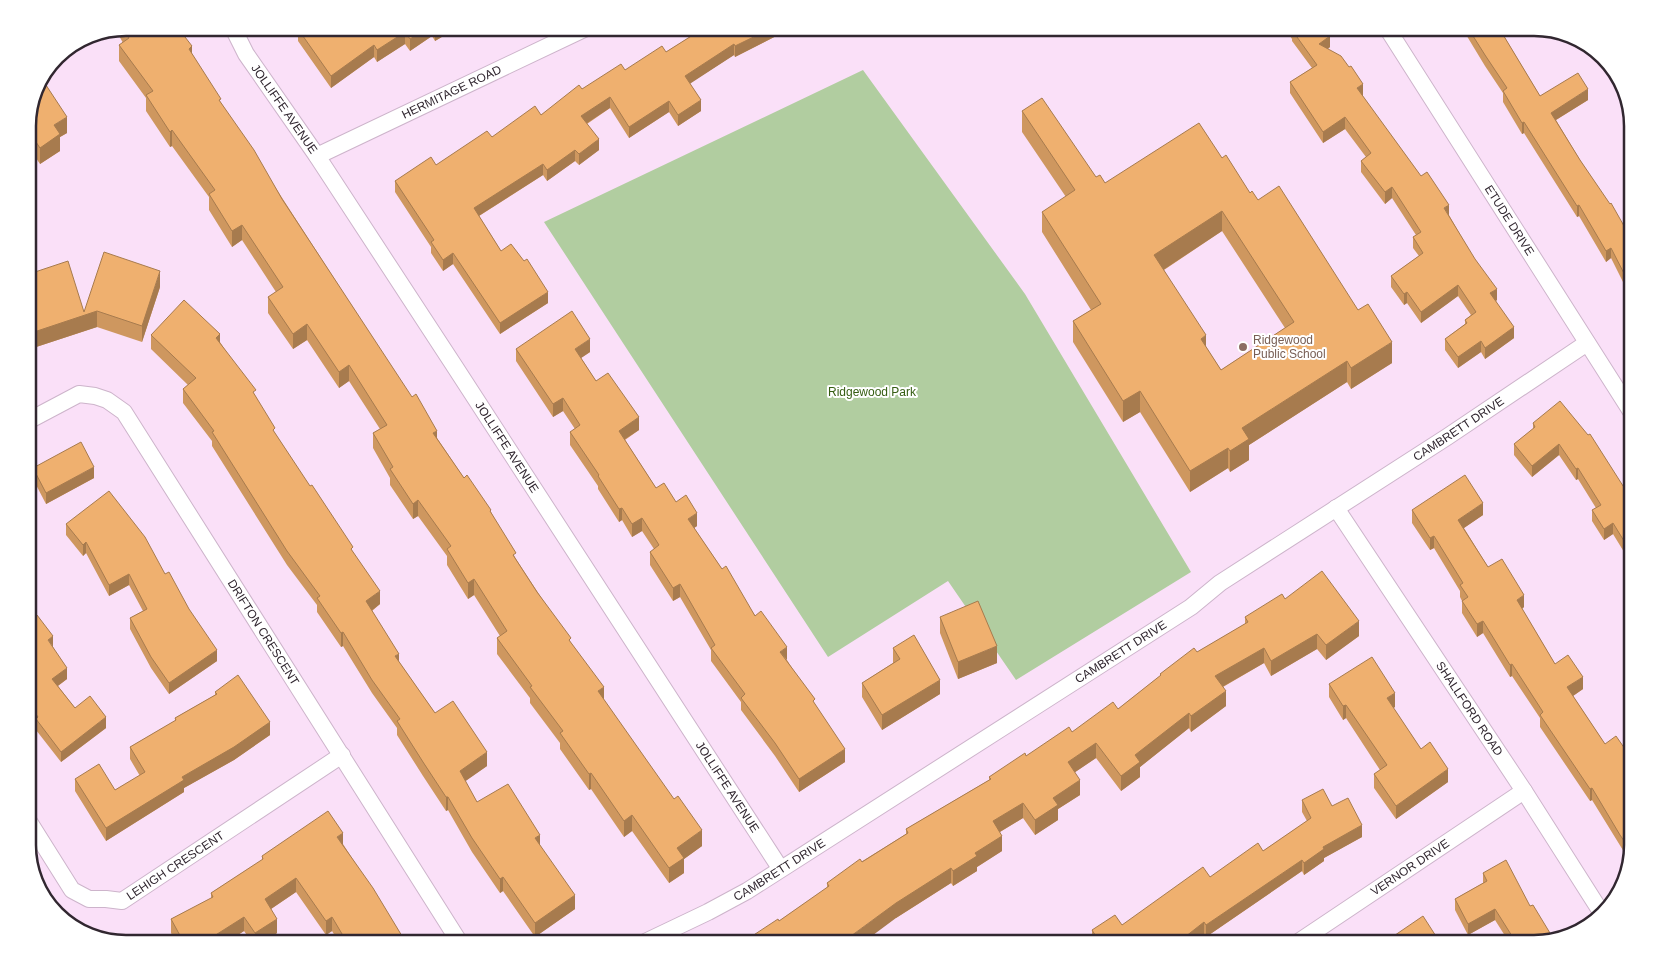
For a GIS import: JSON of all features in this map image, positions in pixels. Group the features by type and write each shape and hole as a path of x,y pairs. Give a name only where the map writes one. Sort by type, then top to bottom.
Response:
{"street":[{"name":"JOLLIFFE AVENUE","path":"238,36 246,54 317,156 780,868"},
{"name":"HERMITAGE ROAD","path":"317,156 569,36"},
{"name":"ETUDE DRIVE","path":"1392,36 1624,401"},
{"name":"CAMBRETT DRIVE","path":"661,935 747,891 780,868 1191,606 1220,583 1447,438 1587,343"},
{"name":"DRIFTON CRESCENT","path":"36,416 79,394 107,400 124,412 454,935"},
{"name":"SHALLFORD ROAD","path":"1336,508 1524,791 1598,907"},
{"name":"LEHIGH CRESCENT","path":"36,833 72,890 89,899 106,898 122,901 342,755"},
{"name":"VERNOR DRIVE","path":"1310,935 1524,791"}],"green space":[{"name":"Ridgewood Park","path":"863,70 1025,294 1191,572 1016,680 948,581 828,657 544,222"}],"building":[{"path":"128,36 184,36 192,46 189,49 221,99 219,100 254,150 282,199 412,397 416,394 437,431 433,433 464,478 467,475 491,510 516,553 513,555 537,592 571,638 569,640 604,687 598,691 674,799 678,796 702,830 677,848 684,858 669,868 632,815 624,821 591,773 589,774 560,733 563,731 497,638 507,631 474,579 468,583 447,549 451,546 418,500 413,504 390,469 393,467 373,433 387,425 349,365 339,372 307,324 293,334 268,297 283,287 242,225 232,231 209,194 215,190 172,130 170,132 146,95 153,91 119,45 129,38"},
{"path":"303,36 399,36 377,50 374,45 331,76"},
{"path":"691,36 756,36 735,46 734,44 685,76 701,100 678,115 669,101 629,127 610,97 581,116 599,139 579,154 575,150 547,170 543,164 474,208 501,251 511,244 524,261 527,259 548,292 500,323 453,253 443,260 431,242 434,240 395,181 431,157 436,165 487,131 492,137 535,106 541,115 579,85 582,89 621,64 625,70 662,46 666,52"},
{"path":"1296,36 1330,36 1319,44 1341,56 1349,67 1351,66 1363,84 1357,88 1421,176 1427,172 1449,205 1444,208 1475,259 1497,289 1490,293 1514,327 1485,348 1481,341 1458,357 1445,339 1467,323 1465,320 1476,312 1458,285 1421,312 1407,292 1404,294 1391,276 1423,253 1413,237 1421,232 1392,187 1385,192 1361,161 1371,153 1345,117 1323,132 1290,82 1317,65"},
{"path":"1473,36 1504,36 1540,96 1578,73 1588,89 1551,113 1580,160 1611,203 1624,226 1624,273 1611,248 1606,251 1579,205 1577,206 1524,122 1522,123 1503,91 1507,88"},
{"path":"46,85 67,117 54,125 60,134 40,148 36,142 36,120 39,103"},
{"path":"1042,98 1096,177 1100,175 1105,183 1199,123 1222,158 1226,155 1250,193 1252,191 1258,200 1279,186 1358,310 1368,304 1392,342 1351,368 1347,361 1242,428 1249,439 1230,451 1228,448 1190,471 1140,391 1123,401 1073,321 1101,304 1042,212 1075,190 1022,111","holes":["1222,211 1294,322 1221,370 1201,339 1206,335 1154,255"]},
{"path":"104,252 160,271 142,326 97,311 36,331 36,272 68,261 84,312"},
{"path":"184,300 220,334 216,338 256,390 253,392 275,428 273,430 310,486 312,485 353,547 351,549 380,591 366,601 399,654 395,656 435,713 453,701 487,752 460,771 477,802 508,784 540,835 535,838 575,895 535,923 503,877 500,879 472,838 448,797 446,797 397,721 400,719 372,680 343,632 341,633 317,598 320,596 287,551 212,432 214,431 183,389 196,378 151,335"},
{"path":"572,311 590,339 575,349 596,381 608,373 639,417 619,431 656,488 664,483 676,502 686,495 697,513 688,519 722,569 726,566 755,616 761,611 787,647 780,652 815,699 813,701 845,749 799,779 741,698 745,694 711,648 715,645 680,584 673,588 650,552 659,545 642,518 632,524 622,508 619,509 570,432 580,425 563,398 553,404 516,349"},
{"path":"1560,401 1588,435 1590,434 1624,487 1624,541 1613,523 1604,529 1592,510 1601,505 1578,468 1576,469 1559,444 1532,466 1514,444 1535,427 1533,423"},
{"path":"81,442 94,467 46,493 36,474 36,466"},
{"path":"1465,475 1483,503 1458,520 1488,567 1502,559 1524,595 1517,600 1555,664 1568,655 1583,677 1567,687 1605,744 1616,736 1624,748 1624,841 1592,788 1590,789 1540,715 1543,712 1512,664 1510,665 1483,621 1477,624 1462,601 1468,597 1460,585 1463,583 1434,536 1430,538 1412,510"},
{"path":"109,491 145,537 165,574 169,572 189,609 217,650 169,683 151,657 130,618 147,609 129,574 109,585 86,542 83,545 66,524"},
{"path":"1322,571 1359,621 1326,645 1317,634 1271,661 1264,648 1215,676 1226,691 1191,716 1189,713 1135,755 1140,762 1121,776 1096,743 1068,762 1080,780 1053,798 1058,805 1035,820 1023,803 993,821 1002,836 975,853 977,856 953,871 951,868 896,903 852,935 754,935 778,919 779,921 829,886 827,883 860,859 862,862 908,833 906,829 991,779 989,777 1025,753 1026,756 1069,727 1072,732 1113,702 1118,709 1194,648 1197,652 1248,622 1245,617 1282,594 1285,599"},
{"path":"978,601 997,646 958,662 940,617"},
{"path":"36,616 53,636 48,640 67,668 52,679 75,708 90,696 106,717 61,752 36,719 38,717 36,714"},
{"path":"914,635 940,680 882,715 862,683 900,659 893,648"},
{"path":"1372,657 1395,693 1387,698 1421,749 1430,742 1448,769 1396,806 1374,774 1387,765 1346,705 1343,706 1329,684"},
{"path":"238,675 270,722 234,747 182,777 184,780 106,828 75,779 99,764 115,790 145,772 130,747 217,694 215,692"},
{"path":"1323,789 1332,806 1348,798 1362,825 1323,847 1324,849 1304,863 1302,860 1206,925 1204,922 1187,935 1095,935 1092,930 1115,915 1122,925 1203,867 1210,877 1258,843 1263,851 1311,818 1302,800"},
{"path":"328,811 343,833 337,837 373,888 401,935 343,935 332,917 326,921 296,878 265,899 277,919 255,933 244,917 216,935 180,935 171,919 213,897 211,893 263,859 262,856"},
{"path":"1506,860 1530,906 1533,905 1550,933 1511,935 1495,909 1468,924 1455,899 1487,881 1483,873"},
{"path":"1423,916 1435,935 1395,935"}],"place":[{"name":"Ridgewood Public School","path":"1243,347"}]}
